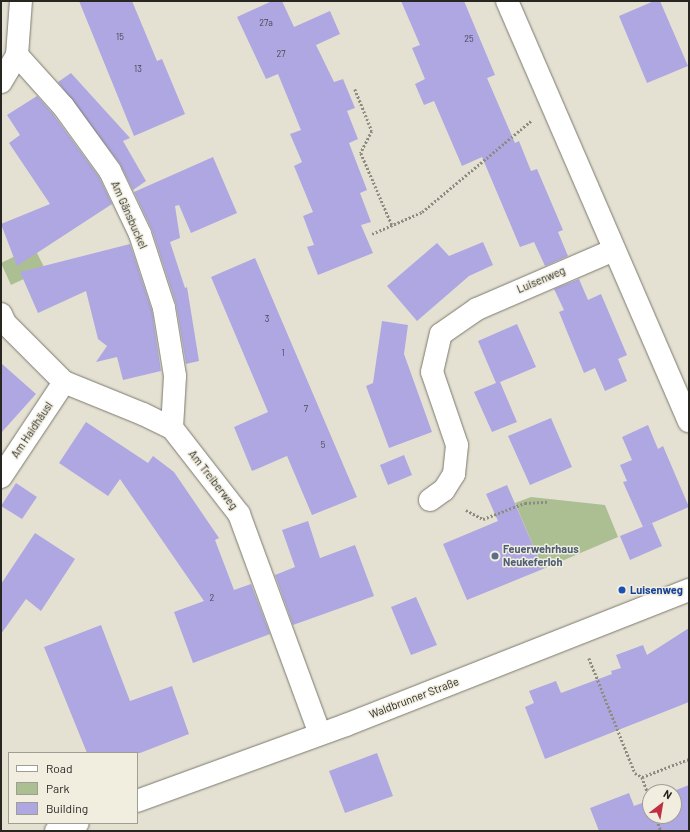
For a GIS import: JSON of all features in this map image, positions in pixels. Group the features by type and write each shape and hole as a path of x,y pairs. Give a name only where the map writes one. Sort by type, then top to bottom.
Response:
{"street":[{"path":"1,82 17,55 21,1"},
{"path":"507,1 689,421"},
{"name":"Am Gänsbuckel","path":"17,55 63,106 110,171 140,234 164,308 174,369 172,428"},
{"name":"Luisenweg","path":"430,500 444,490 454,474 457,445 432,372 441,334 477,309 614,250"},
{"name":"Am Treiberweg","path":"1,314 6,323 64,382 143,414 172,428 239,514 320,734"},
{"name":"Am Haidhäusl","path":"1,477 64,382"},
{"name":"Waldbrunner Straße","path":"138,801 320,734 689,590"},
{"path":"56,831 75,824"}],"path":[{"path":"355,89 372,130 361,153 392,225"},
{"path":"372,234 422,212 551,103"},
{"path":"466,510 483,519 525,503 547,502"},
{"path":"588,657 635,773 642,777 645,784"},
{"path":"642,777 689,759"}],"green space":[{"path":"34,247 45,269 11,285 1,263"},
{"path":"531,497 605,505 618,537 543,569 515,503"}],"building":[{"path":"79,1 132,1 157,61 162,59 185,114 134,136"},
{"path":"272,1 282,1 294,27 330,11 340,34 316,45 334,82 343,79 355,108 347,111 358,139 349,143 367,190 360,193 371,222 361,225 373,253 318,275 307,247 314,245 303,216 313,212 294,166 302,162 290,134 301,130 278,74 266,79 237,17"},
{"path":"401,1 464,1 495,75 487,78 515,143 519,141 531,171 537,169 563,230 558,232 568,256 545,266 534,242 520,247 482,157 462,166 434,101 424,105 415,84 425,79 412,48 420,45"},
{"path":"654,1 660,1 688,66 647,83 619,16"},
{"path":"71,73 130,138 123,141 146,181 133,190 120,164 58,82"},
{"path":"37,96 53,114 99,177 112,204 17,266 1,224 50,204 9,143 20,135 7,115"},
{"path":"213,157 237,213 191,233 179,205 175,206 180,238 170,242 185,288 187,287 199,361 186,364 176,304 152,230 134,192"},
{"path":"483,242 493,265 469,276 417,321 387,286 437,243 449,256"},
{"path":"130,244 152,311 161,371 123,380 117,357 96,362 107,346 98,339 86,291 38,313 20,272"},
{"path":"255,258 357,497 312,515 287,456 252,471 234,427 268,412 211,277"},
{"path":"579,279 588,300 601,294 627,355 618,359 627,381 605,391 595,368 584,373 559,312 564,310 554,289"},
{"path":"382,321 408,325 404,354 432,432 389,448 366,386 373,383"},
{"path":"517,324 536,367 500,382 517,422 492,432 474,392 496,383 478,341"},
{"path":"1,363 36,394 1,433"},
{"path":"551,418 572,467 530,485 508,436"},
{"path":"86,422 148,463 153,456 174,472 219,538 215,540 234,590 251,584 270,634 193,663 174,612 204,601 120,479 108,496 59,463"},
{"path":"648,425 658,449 663,446 689,507 643,527 623,482 627,481 620,465 632,460 622,437"},
{"path":"404,455 412,475 388,485 380,465"},
{"path":"16,483 37,497 22,519 1,506"},
{"path":"507,485 543,569 467,600 443,544 498,521 486,494"},
{"path":"308,521 320,558 355,545 374,596 293,625 275,575 295,567 282,530"},
{"path":"652,523 662,546 630,560 620,536"},
{"path":"35,533 75,559 41,611 26,599 1,634 1,584"},
{"path":"416,597 437,645 411,655 391,607"},
{"path":"101,625 130,701 172,686 189,734 140,753 87,752 44,647"},
{"path":"689,628 689,702 545,759 525,707 534,703 529,691 556,681 561,693 612,674 611,671 621,668 616,655 643,645 647,655"},
{"path":"377,753 393,796 345,813 329,771"},
{"path":"689,785 689,831 599,831 590,808 629,793 634,806 642,803 642,824 682,824 682,788"}],"place":[{"name":"Feuerwehrhaus Neukeferloh","path":"495,556"},
{"name":"Luisenweg","path":"622,590"}]}
